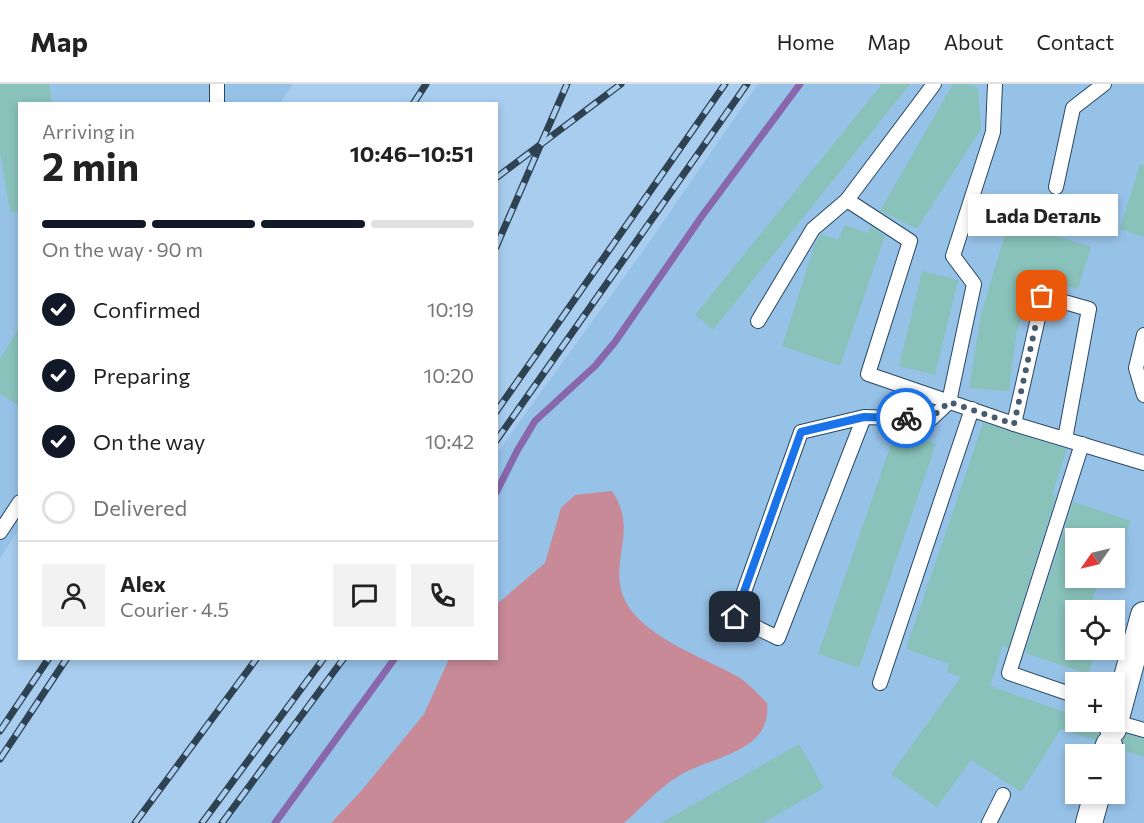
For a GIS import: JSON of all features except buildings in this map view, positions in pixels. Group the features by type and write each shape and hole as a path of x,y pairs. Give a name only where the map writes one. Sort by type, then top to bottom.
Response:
{"street":[{"path":"1125,684 1144,615"},
{"path":"1089,823 1094,804"}],"lane":[{"path":"217,84 217,102"},
{"path":"758,321 813,230 847,200 934,84"},
{"path":"864,417 778,638 735,617 801,432 864,417 931,418 949,402 974,284 953,256 993,132 995,84"},
{"path":"1056,187 1073,108 1104,84"},
{"path":"847,200 910,242 868,374 1014,424 1144,463"},
{"path":"1014,424 1042,296 1089,309 1065,439"},
{"path":"1144,335 1136,368 1144,395"},
{"path":"880,683 972,409"},
{"path":"1065,692 1009,673 1082,444"},
{"path":"0,532 18,504"},
{"path":"1125,729 1144,730"},
{"path":"989,823 1003,795"}],"shaded area":[{"path":"0,84 293,84 281,102 18,102 18,529 0,559"},
{"path":"758,84 1144,84 1144,823 226,823 345,660 498,660 498,452 641,254"},
{"path":"612,491 623,518 619,580 622,593 630,608 656,633 740,678 754,690 767,703 766,720 760,733 750,743 736,751 677,777 624,823 331,823 362,790 424,714 449,660 498,660 498,603 545,563 561,508 575,495"}],"waterway":[{"path":"498,489 535,421 595,366 615,342 702,216 800,84"},
{"path":"275,823 394,660"}],"railway":[{"path":"414,102 426,84"},
{"path":"498,242 567,84"},
{"path":"498,176 621,84"},
{"path":"498,409 725,84"},
{"path":"498,438 747,84"},
{"path":"0,731 48,660"},
{"path":"0,759 66,660"},
{"path":"135,823 256,660"},
{"path":"202,823 323,660"},
{"path":"222,823 343,660"}],"way so far":[{"path":"906,418 931,418 949,402 1014,424 1042,296"}],"place":[{"name":"Lada Dеталь","path":"1042,296"}],"route":[{"path":"735,617 801,432 864,417 906,418"}]}
